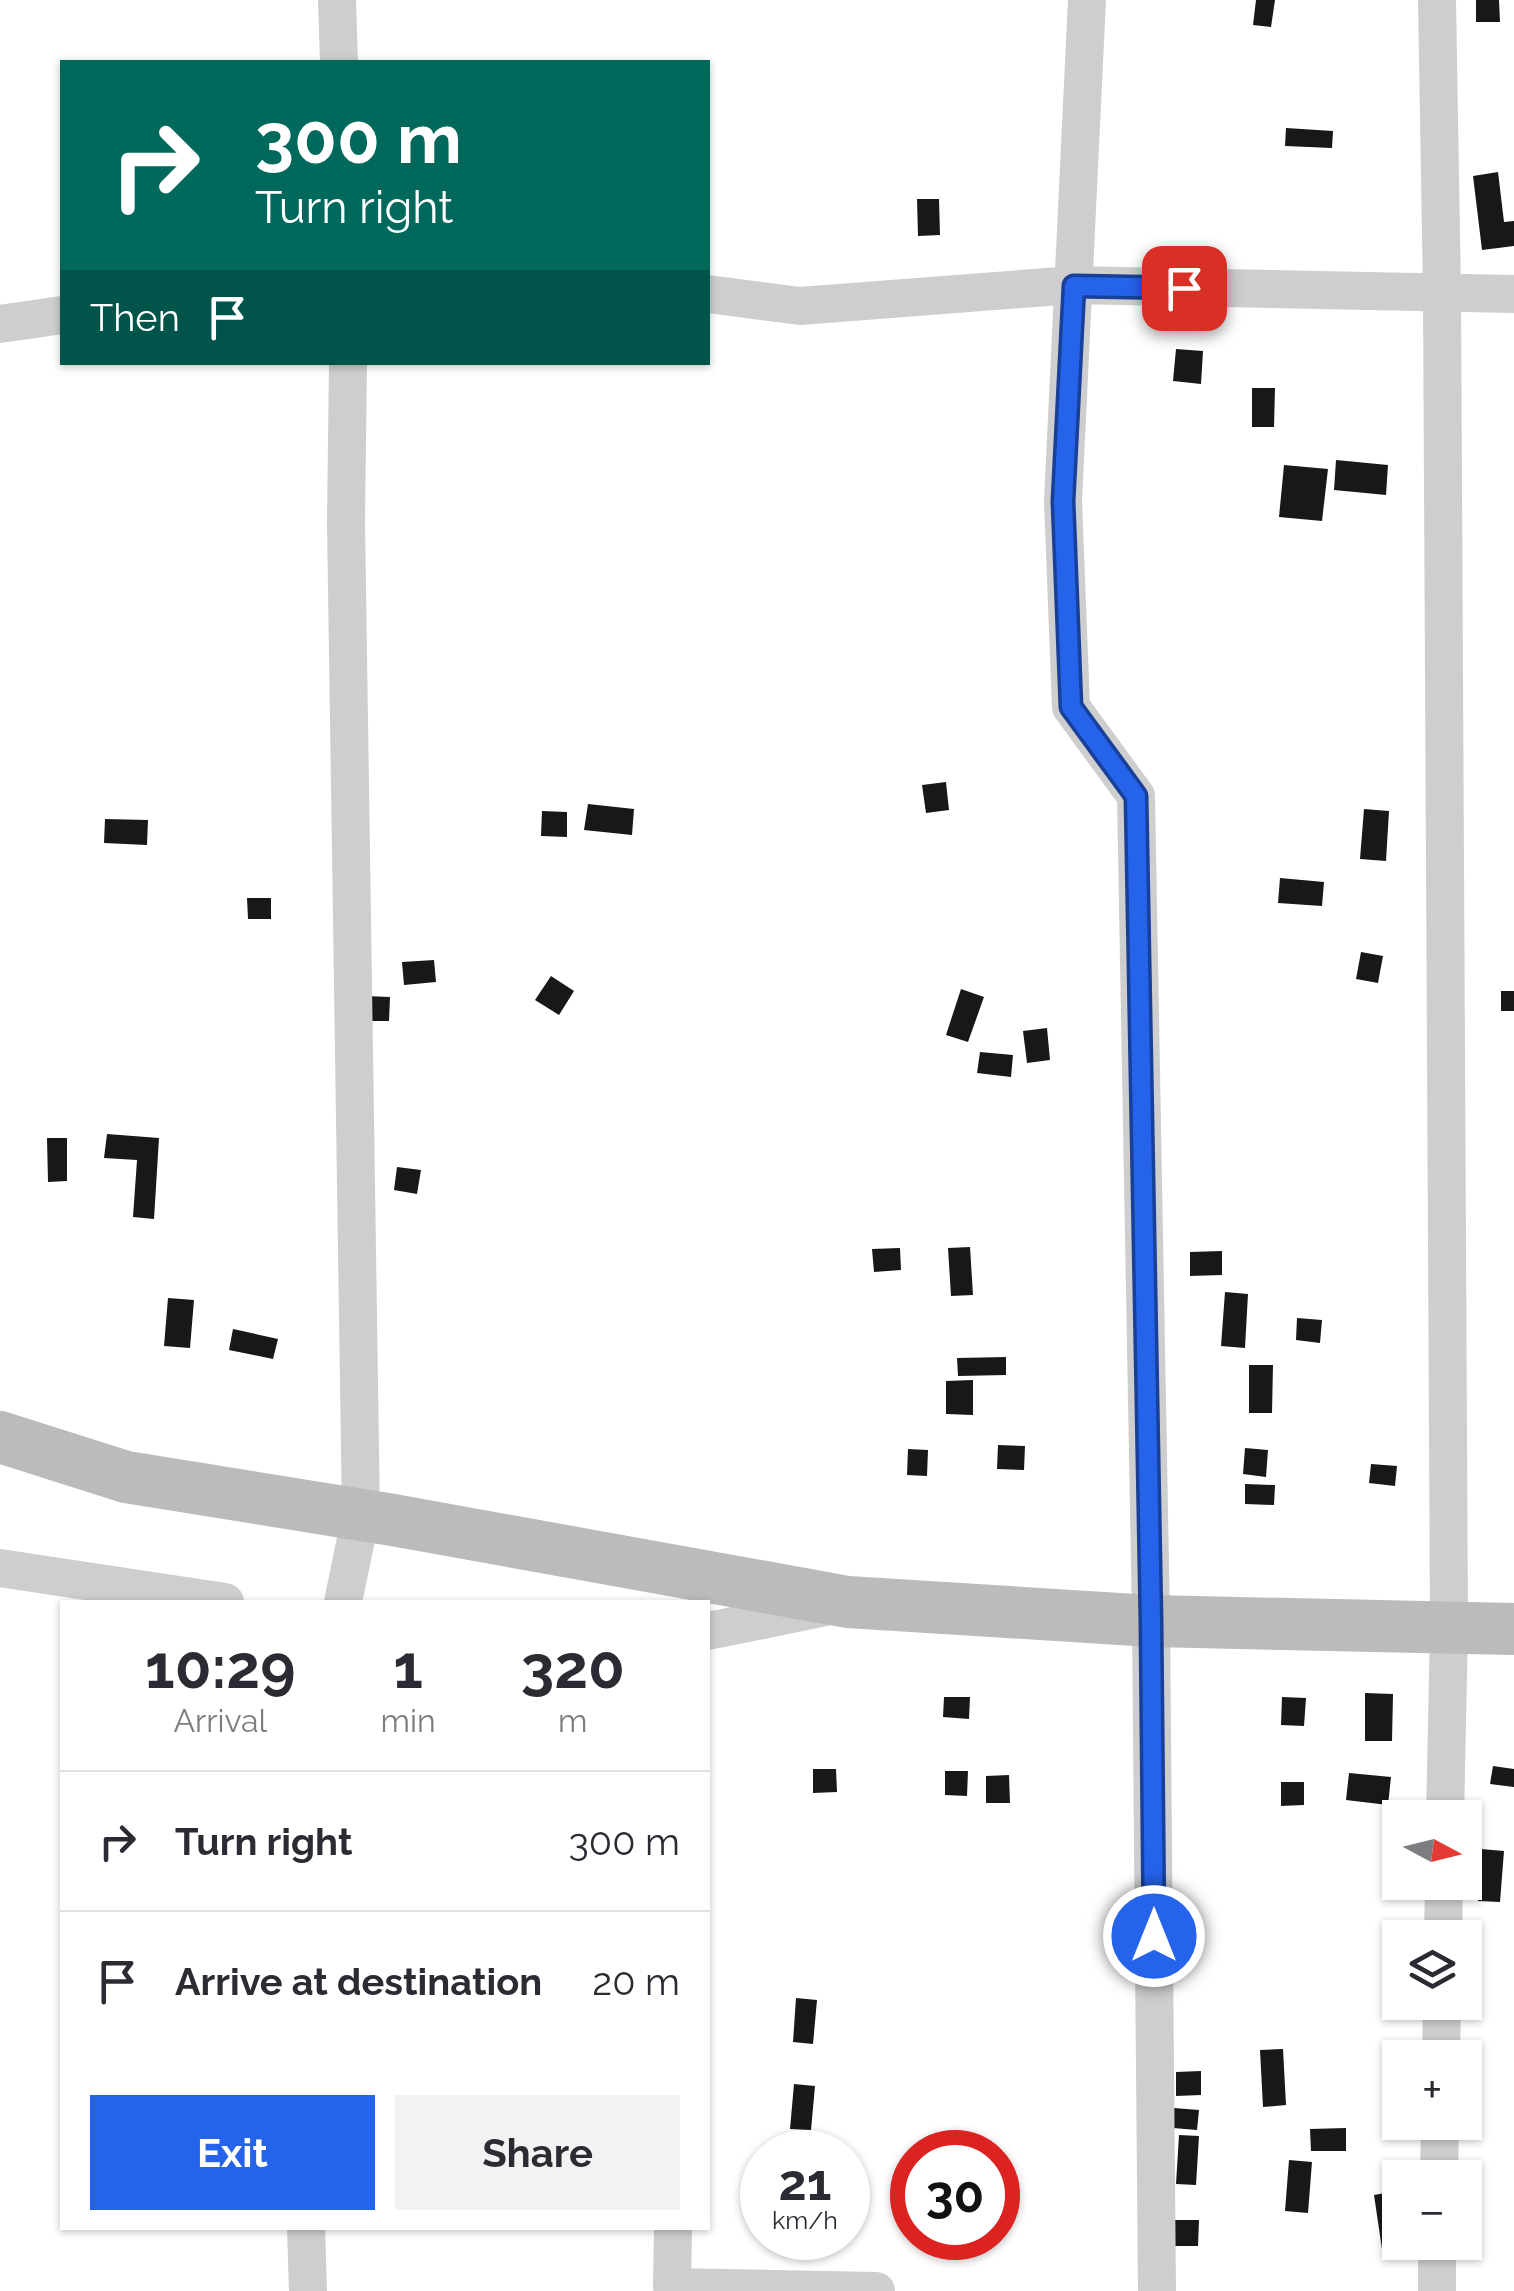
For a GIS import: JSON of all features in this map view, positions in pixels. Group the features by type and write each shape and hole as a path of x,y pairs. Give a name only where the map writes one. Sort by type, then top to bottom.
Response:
{"street":[{"path":"337,0 340,60"},
{"path":"1086,0 1063,501 1071,707 1136,796 1151,1622 1157,2291"},
{"path":"1437,0 1449,1627 1446,1800"},
{"path":"710,294 800,306 1074,286 1514,294"},
{"path":"0,324 60,315"},
{"path":"343,1600 361,1515 346,522 348,365"},
{"path":"0,1437 126,1476 848,1602 1151,1622 1514,1629"},
{"path":"0,1568 211,1600"},
{"path":"710,1631 848,1602"},
{"path":"306,2230 308,2291"},
{"path":"674,2230 674,2289 876,2291"},
{"path":"1436,2291 1437,2260"}],"building":[{"path":"1256,0 1275,0 1271,27 1253,25"},
{"path":"1476,0 1499,0 1500,22 1476,22"},
{"path":"1286,128 1333,131 1332,148 1285,146"},
{"path":"1498,172 1504,222 1514,221 1514,246 1482,250 1473,176"},
{"path":"917,199 939,199 940,235 918,236"},
{"path":"1176,349 1203,351 1201,384 1173,381"},
{"path":"1252,388 1275,388 1274,427 1252,427"},
{"path":"1336,460 1388,465 1386,495 1334,490"},
{"path":"1284,465 1328,469 1322,521 1279,517"},
{"path":"946,782 949,810 926,813 922,785"},
{"path":"588,804 634,809 632,835 584,830"},
{"path":"1364,809 1389,811 1386,861 1360,859"},
{"path":"542,811 567,812 567,837 541,836"},
{"path":"105,819 148,820 147,845 104,843"},
{"path":"1280,878 1324,882 1322,906 1278,903"},
{"path":"247,898 271,898 271,919 248,919"},
{"path":"1361,952 1383,956 1378,983 1356,979"},
{"path":"434,960 436,982 404,985 402,962"},
{"path":"551,976 574,991 559,1015 535,1000"},
{"path":"961,989 984,997 968,1042 946,1035"},
{"path":"1501,991 1514,991 1514,1011 1501,1011"},
{"path":"365,996 390,997 389,1021 365,1021"},
{"path":"1047,1028 1050,1060 1027,1063 1023,1031"},
{"path":"980,1052 1013,1055 1011,1077 977,1073"},
{"path":"107,1134 159,1138 154,1219 133,1217 137,1160 104,1158"},
{"path":"47,1138 67,1138 67,1181 48,1182"},
{"path":"397,1167 421,1170 417,1194 394,1190"},
{"path":"970,1247 973,1295 951,1296 948,1248"},
{"path":"900,1248 901,1270 874,1272 872,1249"},
{"path":"1222,1251 1222,1275 1190,1276 1190,1252"},
{"path":"1225,1292 1248,1294 1245,1348 1221,1346"},
{"path":"168,1298 194,1300 190,1348 164,1346"},
{"path":"1297,1318 1322,1320 1320,1343 1296,1340"},
{"path":"233,1329 278,1339 273,1359 229,1350"},
{"path":"1006,1357 1006,1375 958,1376 957,1358"},
{"path":"1249,1365 1273,1365 1272,1413 1249,1413"},
{"path":"973,1380 973,1415 946,1414 946,1381"},
{"path":"998,1445 1025,1446 1024,1470 997,1469"},
{"path":"1245,1448 1268,1450 1266,1477 1243,1474"},
{"path":"908,1449 928,1450 927,1476 907,1475"},
{"path":"1371,1464 1397,1466 1395,1486 1369,1483"},
{"path":"1245,1484 1275,1485 1274,1505 1245,1504"},
{"path":"1365,1693 1393,1694 1392,1741 1365,1741"},
{"path":"944,1697 970,1697 969,1719 943,1717"},
{"path":"1282,1697 1306,1698 1304,1726 1281,1725"},
{"path":"1493,1766 1514,1769 1514,1787 1490,1784"},
{"path":"813,1769 836,1769 837,1792 813,1793"},
{"path":"945,1771 968,1771 967,1796 945,1795"},
{"path":"1349,1773 1391,1777 1389,1800 1382,1800 1382,1804 1346,1800"},
{"path":"1009,1775 1010,1803 986,1803 986,1776"},
{"path":"1281,1782 1304,1782 1304,1805 1281,1806"},
{"path":"1482,1849 1504,1851 1500,1902 1478,1901 1482,1900"},
{"path":"796,1998 817,2000 813,2044 793,2042"},
{"path":"1283,2049 1286,2105 1263,2107 1260,2050"},
{"path":"1201,2071 1201,2095 1176,2096 1176,2072"},
{"path":"794,2084 815,2086 811,2130 790,2129"},
{"path":"1174,2108 1199,2110 1197,2130 1173,2128"},
{"path":"1346,2128 1346,2151 1311,2151 1310,2129"},
{"path":"1179,2135 1199,2136 1196,2185 1176,2184"},
{"path":"1289,2160 1312,2162 1308,2213 1285,2211"},
{"path":"1382,2194 1382,2249 1374,2195"},
{"path":"1174,2220 1199,2220 1198,2246 1173,2246"}],"route":[{"path":"1154,1936 1136,796 1071,707 1063,501 1074,286 1184,288"}]}
